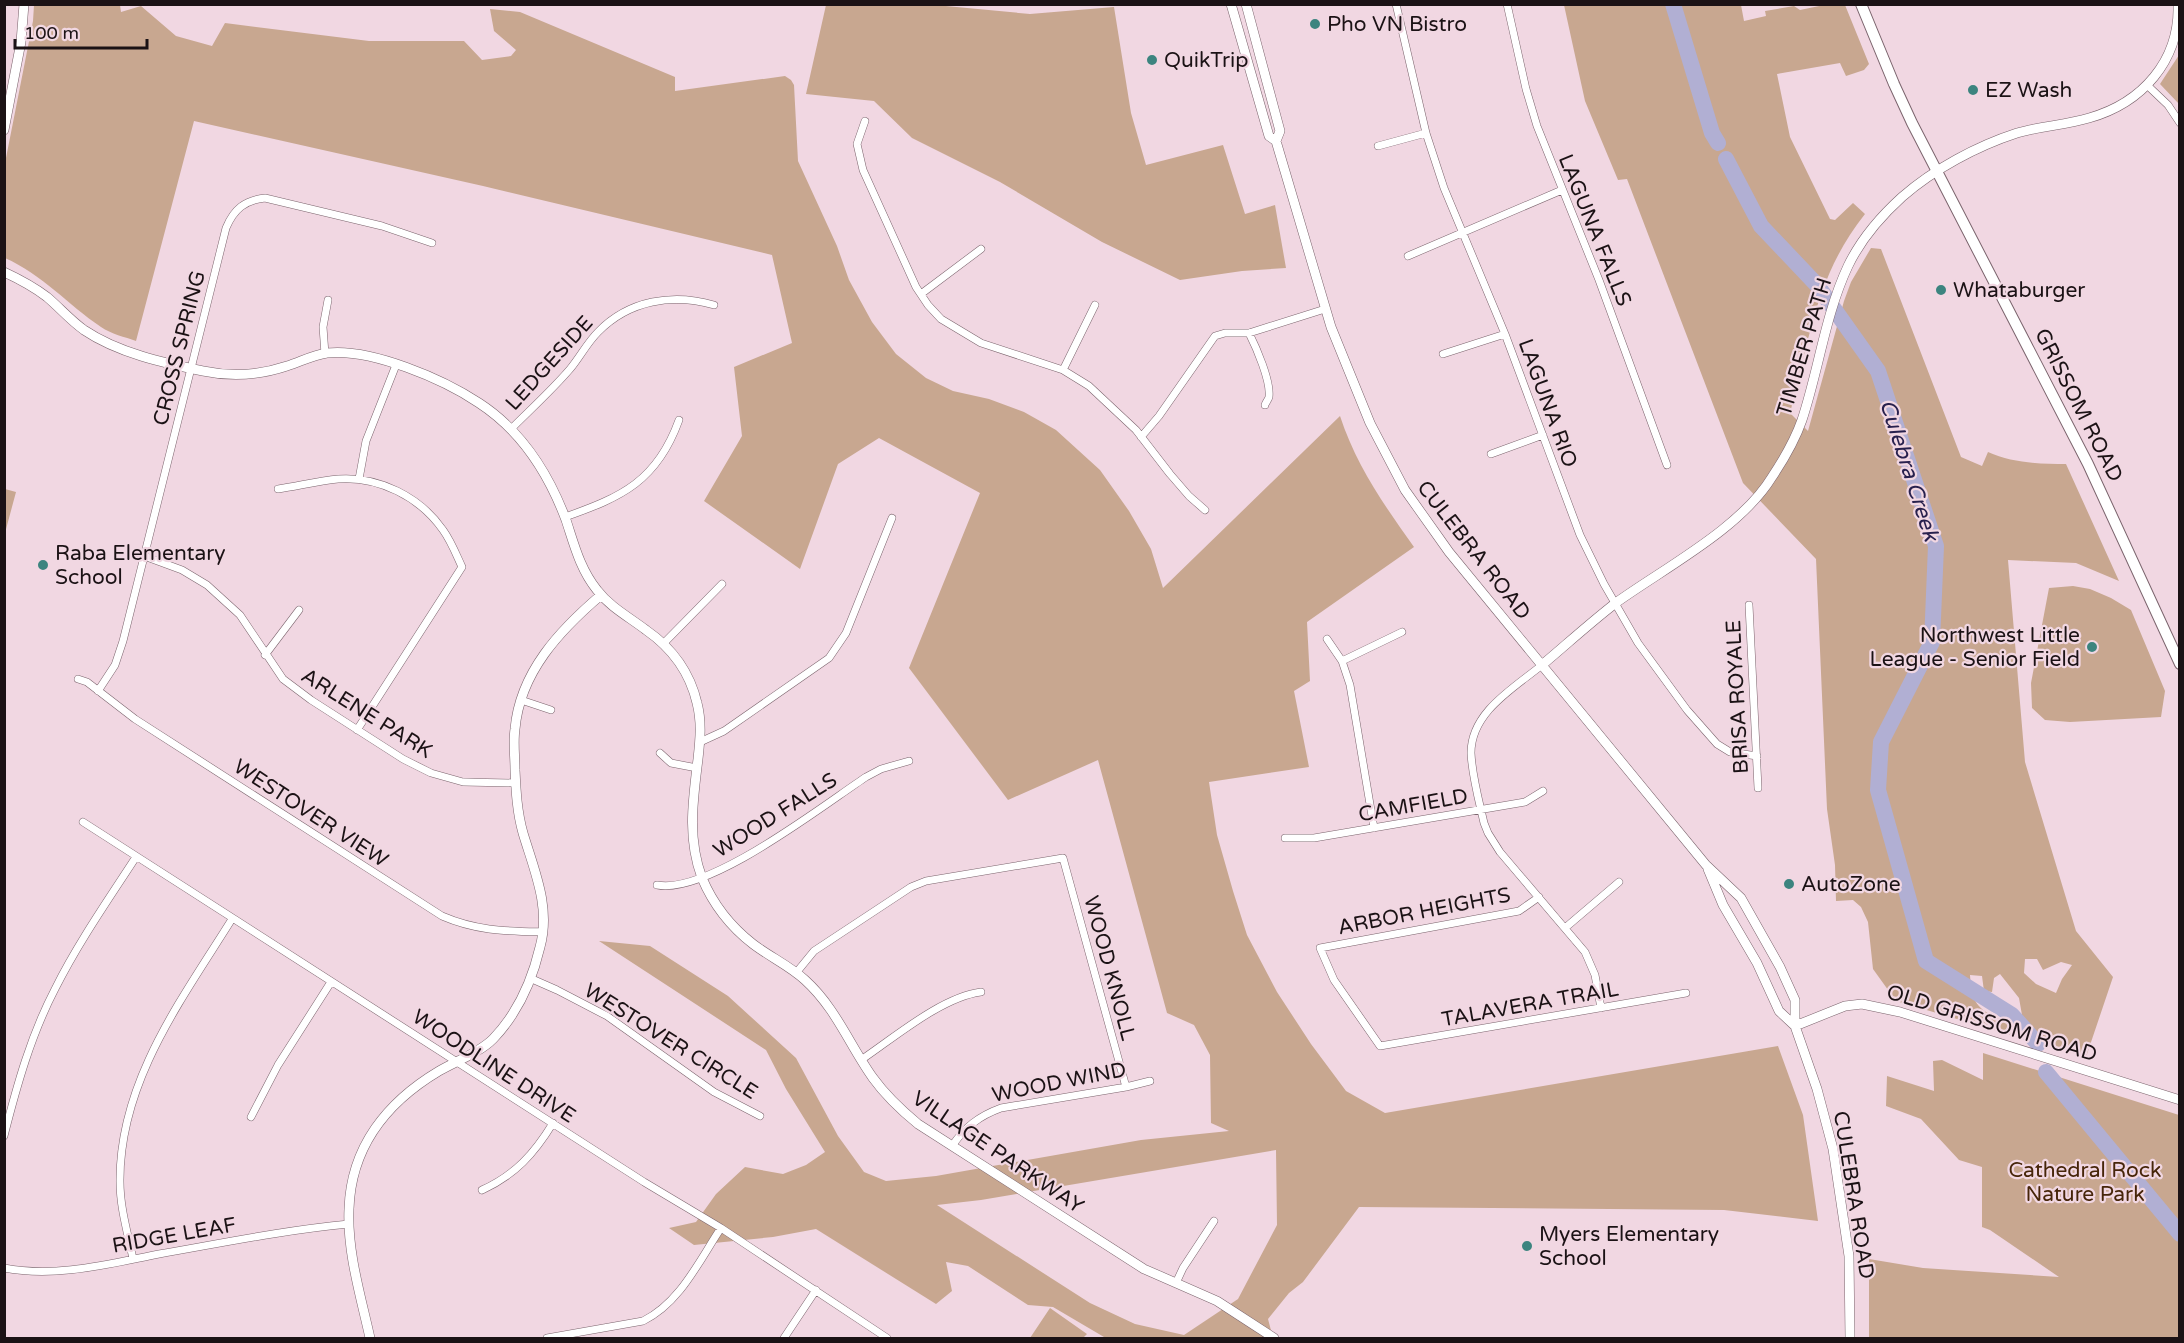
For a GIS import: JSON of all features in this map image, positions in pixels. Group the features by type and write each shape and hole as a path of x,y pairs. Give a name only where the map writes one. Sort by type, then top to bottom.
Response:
{"main road":[{"name":"GRISSOM ROAD","path":"1861,4 1894,84 2088,464 2180,664"}],"street":[{"path":"4,130 20,52 24,4"},
{"name":"CULEBRA ROAD","path":"1231,4 1269,136 1276,141"},
{"name":"CULEBRA ROAD","path":"1246,4 1280,131 1276,141 1325,309 1368,419 1405,490 1449,552 1706,865 1741,898 1795,1000 1794,1026 1817,1089 1833,1149 1849,1256 1850,1338"},
{"name":"LAGUNA RIO","path":"1396,4 1426,133 1444,188 1505,334 1580,535 1615,604 1638,643 1664,679 1717,744 1730,752 1757,756"},
{"name":"LAGUNA FALLS","path":"1507,4 1531,108 1544,147 1599,280 1666,465"},
{"name":"TIMBER PATH","path":"1542,665 1615,604 1723,528 1748,506 1771,480 1801,422 1828,317 1848,266 1872,228 1888,210 1912,188 1937,171 1979,149 2018,133 2103,113 2128,101 2148,86 2164,64 2173,43 2178,20 2178,4"},
{"path":"2148,86 2168,105 2180,123"},
{"path":"865,121 857,144 862,170 894,242 921,294 941,319 981,343 1063,370 1089,386 1141,437 1189,496 1205,510"},
{"path":"1378,146 1426,133"},
{"path":"1408,256 1562,189"},
{"name":"CROSS SPRING","path":"98,691 115,665 230,218 244,203 253,199 265,198 382,226 432,243"},
{"path":"921,294 981,249"},
{"name":"VILLAGE PARKWAY","path":"4,272 34,288 73,321 101,340 132,352 219,374 252,374 285,367 325,354 356,353 396,365 458,390 493,412 529,448 542,467 565,517 582,567 601,595 663,644 681,664 692,687 699,711 700,742 693,797 694,848 702,877 718,907 740,933 796,973 820,995 833,1011 861,1060 886,1095 918,1124 1129,1260 1160,1277 1217,1301 1274,1338"},
{"name":"LEDGESIDE","path":"512,429 558,383 598,332 615,317 646,303 669,299 692,299 714,305"},
{"path":"325,354 323,327 328,300"},
{"path":"1063,370 1095,305"},
{"path":"1141,437 1160,416 1215,336 1225,333 1249,333 1325,309"},
{"path":"1249,333 1261,359 1267,383 1269,397 1265,405"},
{"path":"1443,354 1505,334"},
{"path":"359,479 366,441 396,365"},
{"path":"565,517 609,501 643,478 665,452 679,420"},
{"path":"1491,454 1544,435"},
{"path":"278,489 337,479 359,479 385,486 418,504 444,531 462,567 357,730"},
{"path":"700,742 724,731 829,658 846,633 892,518"},
{"name":"ARLENE PARK","path":"144,556 182,570 217,593 240,615 283,679 357,730 416,766 447,778 480,784 516,783"},
{"path":"663,644 722,584"},
{"path":"370,1338 349,1224 353,1177 373,1131 393,1104 406,1092 491,1040 516,1009 532,980 543,932 544,913 541,892 523,831 516,783 515,729 521,700 550,645 601,595"},
{"name":"BRISA ROYALE","path":"1749,606 1758,788"},
{"path":"266,655 299,610"},
{"path":"1342,661 1402,632"},
{"path":"1327,639 1342,661 1350,685 1374,828"},
{"path":"1542,665 1493,706 1476,729 1471,755 1481,810 1488,833 1493,842 1585,952 1595,975 1601,1008"},
{"name":"WESTOVER VIEW","path":"78,679 135,719 442,916 482,929 543,932"},
{"path":"521,700 551,710"},
{"path":"660,753 671,763 697,768"},
{"name":"WOOD FALLS","path":"657,885 680,885 743,859 866,777 881,769 909,761"},
{"name":"CAMFIELD","path":"1285,838 1314,838 1525,802 1543,791"},
{"name":"WOODLINE DRIVE","path":"83,822 644,1182 721,1228 887,1338"},
{"path":"4,1136 17,1086 46,1006 84,938 136,857"},
{"name":"WOOD KNOLL","path":"796,973 814,951 911,887 926,881 1063,858 1126,1087"},
{"name":"CULEBRA ROAD","path":"1706,865 1723,905 1757,963 1779,1011 1794,1026"},
{"path":"1564,928 1619,882"},
{"name":"ARBOR HEIGHTS","path":"1380,1046 1335,981 1320,948 1519,911 1539,897"},
{"path":"133,1259 120,1183 123,1144 135,1099 147,1060 163,1029 232,919"},
{"name":"WESTOVER CIRCLE","path":"532,980 557,990 608,1017 706,1087 760,1116"},
{"path":"251,1117 278,1065 331,982"},
{"path":"861,1060 941,1006 957,998 981,992"},
{"name":"TALAVERA TRAIL","path":"1380,1046 1686,993"},
{"name":"OLD GRISSOM ROAD","path":"1794,1026 1845,1006 1869,1004 2180,1100"},
{"name":"WOOD WIND","path":"952,1146 972,1123 1001,1108 1150,1081"},
{"path":"482,1190 505,1179 524,1163 552,1123"},
{"path":"1176,1283 1182,1268 1214,1221"},
{"name":"RIDGE LEAF","path":"4,1268 39,1272 65,1271 303,1229 349,1224"},
{"path":"548,1338 643,1321 656,1315 672,1301 721,1228"},
{"path":"784,1338 816,1290"}],"green space":[{"path":"34,5 120,5 121,12 141,6 176,36 212,46 225,23 369,41 464,41 482,60 511,56 516,50 494,31 490,9 520,12 675,77 675,91 785,76 794,85 798,161 837,246 849,280 872,322 896,354 926,378 953,391 989,399 1024,412 1056,430 1100,470 1129,511 1151,549 1163,588 1340,416 1363,468 1414,547 1307,622 1310,681 1294,691 1309,767 1209,782 1217,835 1247,935 1277,992 1311,1044 1346,1091 1385,1113 1778,1046 1803,1115 1818,1221 1724,1210 1359,1207 1303,1282 1289,1293 1268,1319 1273,1338 1104,1337 1053,1307 1028,1305 968,1266 946,1262 952,1291 936,1304 816,1229 773,1237 694,1245 669,1228 696,1222 716,1194 745,1167 783,1174 806,1165 825,1152 786,1089 766,1050 599,941 650,946 728,996 796,1058 838,1136 864,1172 886,1181 936,1176 1141,1140 1229,1131 1211,1123 1210,1055 1194,1025 1167,1013 1098,760 1008,800 909,668 980,493 879,438 838,464 800,569 704,501 742,436 734,367 792,343 772,255 483,186 194,121 136,341 109,332 43,281 5,258 5,163 33,21","holes":["1276,1150 1277,1225 1238,1299 1184,1335 1135,1324 1090,1303 937,1205 981,1200"]},
{"path":"826,5 935,5 1030,14 1114,7 1131,113 1146,165 1223,145 1245,214 1275,205 1286,268 1242,271 1180,280 1102,242 1000,182 912,138 874,101 806,94"},
{"path":"1564,5 1741,5 1744,21 1766,16 1765,11 1794,6 1800,10 1824,5 1845,5 1869,64 1864,70 1846,76 1840,63 1777,74 1790,137 1830,219 1835,220 1853,203 1865,214 1835,261 1825,285 1809,334 1790,413 1808,431 1851,282 1871,248 1881,249 1961,457 1982,466 1988,452 2016,461 2066,464 2119,581 2076,563 2008,560 2025,762 2076,931 2113,977 2086,1057 1896,1001 1873,969 1868,922 1861,907 1853,900 1836,901 1835,865 1827,809 1816,559 1743,483 1627,179 1618,180 1585,101","holes":["2025,959 2037,959 2043,970 2061,962 2072,965 2056,993 2036,984 2024,973","2000,974 2019,998 2022,1015 2009,1023 1984,1011 1976,1001 1971,986 1970,975 1982,976 1984,991 1992,992 1994,978"]},
{"path":"2179,55 2179,104 2160,84"},
{"path":"4,489 16,492 5,533"},
{"name":"Northwest Little League - Senior Field","path":"2073,586 2090,589 2131,610 2165,691 2161,717 2070,722 2045,720 2032,708 2031,683 2049,588"},
{"name":"Cathedral Rock Nature Park","path":"1983,1053 2179,1115 2179,1338 1869,1338 1869,1259 1923,1268 2059,1277 1990,1230 1982,1227 1982,1167 1959,1160 1921,1119 1886,1106 1887,1076 1934,1091 1933,1061 1942,1060 1983,1080"},
{"path":"1050,1308 1087,1334 1083,1338 1030,1338"}],"waterway":[{"name":"Culebra Creek","path":"1673,4 1712,133 1718,143"},
{"name":"Culebra Creek","path":"1726,159 1761,226 1817,285 1878,371 1936,546 1932,642 1881,742 1878,790 1926,961 2012,1015 2038,1044"},
{"name":"Culebra Creek","path":"2046,1072 2180,1234"}],"place":[{"name":"Pho VN Bistro","path":"1315,24"},
{"name":"QuikTrip","path":"1152,60"},
{"name":"EZ Wash","path":"1973,90"},
{"name":"Whataburger","path":"1941,290"},
{"name":"Raba Elementary School","path":"43,565"},
{"name":"Northwest Little League - Senior Field","path":"2092,647"},
{"name":"AutoZone","path":"1789,884"},
{"name":"Myers Elementary School","path":"1527,1246"}]}
